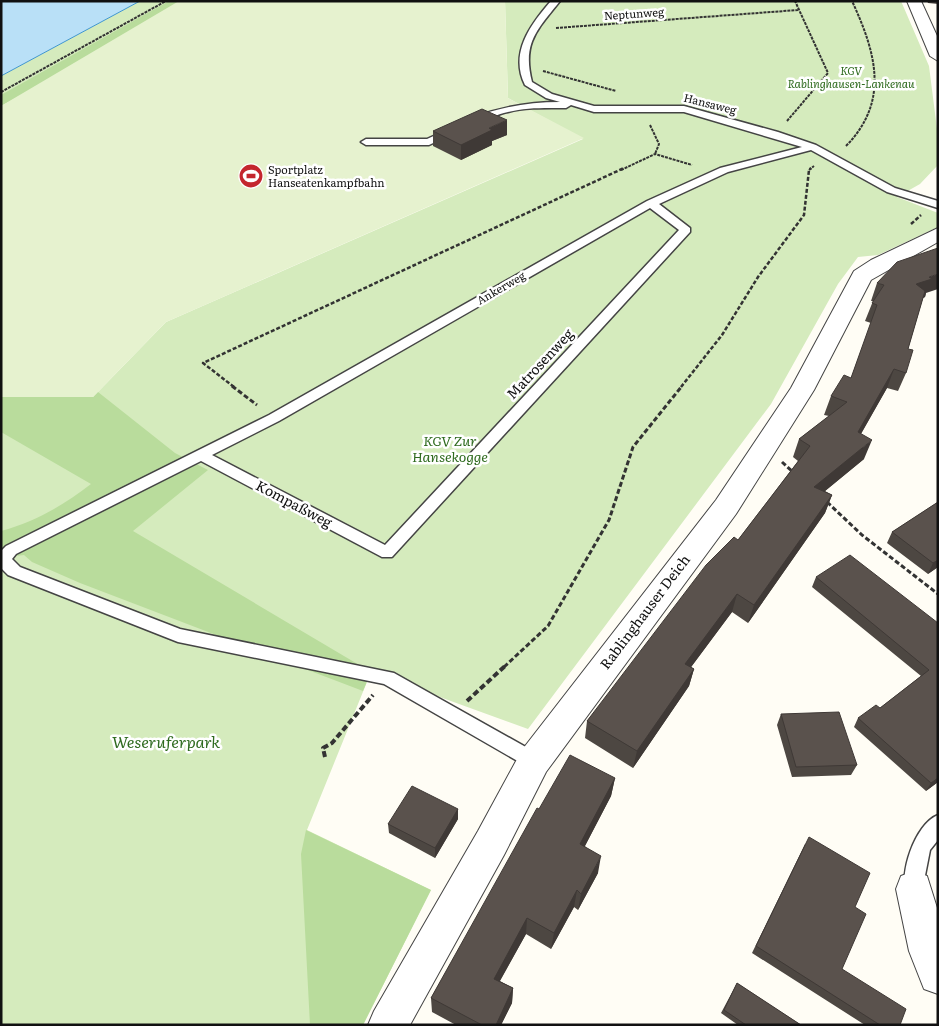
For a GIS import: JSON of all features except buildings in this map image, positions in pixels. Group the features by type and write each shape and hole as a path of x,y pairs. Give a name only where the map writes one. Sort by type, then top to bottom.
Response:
{"street":[{"path":"921,5 938,56"},
{"name":"Rablinghauser Deich","path":"388,1025 534,761 726,507 811,374 862,276 879,264 938,234"},
{"path":"914,889 928,950 938,975"}],"lane":[{"path":"522,65 530,30 556,1"},
{"name":"Hansaweg","path":"522,65 528,83 549,96 569,103 594,109 684,110 775,134 812,147 891,190 938,205"},
{"path":"366,142 429,142 482,116 506,109 531,106 565,106 569,103"},
{"name":"Ankerweg","path":"388,678 178,635 14,571 3,560 11,550 274,418 652,203 724,170 812,147"},
{"name":"Matrosenweg","path":"387,553 686,230 652,203"},
{"name":"Kompaßweg","path":"202,455 387,553"},
{"path":"388,678 534,761"},
{"path":"914,889 921,846 938,824"}],"path":[{"path":"1,92 166,1"},
{"path":"775,134 828,73 795,1"},
{"path":"452,714 548,626 609,520 633,447 722,335 758,277 804,215 809,170 861,135 872,108 876,73 861,19 852,1"},
{"name":"Neptunweg","path":"530,30 798,10"},
{"path":"522,65 618,91"},
{"path":"638,109 650,125 659,144 655,154"},
{"path":"274,418 203,363 655,154 706,169 724,170"},
{"path":"765,446 800,478"},
{"path":"820,497 862,535 938,594"},
{"path":"326,757 323,748 332,743 388,678"}],"green space":[{"path":"140,1 179,1 1,106 1,76"},
{"path":"169,1 197,1 1,106 1,95"},
{"name":"Sportplatz Hanseatenkampfbahn","path":"179,1 505,1 508,98 584,138 166,322 93,397 1,397 1,106"},
{"path":"505,1 901,1 929,66 938,137 938,165 920,184 897,197 938,213 938,227 878,255 858,257 838,284 771,404 528,729 371,672 307,830 431,890 363,1025 1,1025 1,397 93,397 166,322 583,139 508,98"},
{"path":"98,392 175,453 208,470 133,531 371,672 363,691 80,583 32,562 24,555 1,558 1,531 26,523 49,512 91,484 1,432 1,397 93,397"},
{"path":"306,830 431,890 363,1025 310,1025 301,854"}],"water":[{"path":"1,1 140,1 1,76"}],"place":[{"name":"Sportplatz Hanseatenkampfbahn","path":"251,176"}],"park label":[{"name":"KGV Rablinghausen-Lankenau","path":"851,77"},
{"name":"KGV Zur Hansekogge","path":"450,450"},
{"name":"Weseruferpark","path":"166,742"}]}
